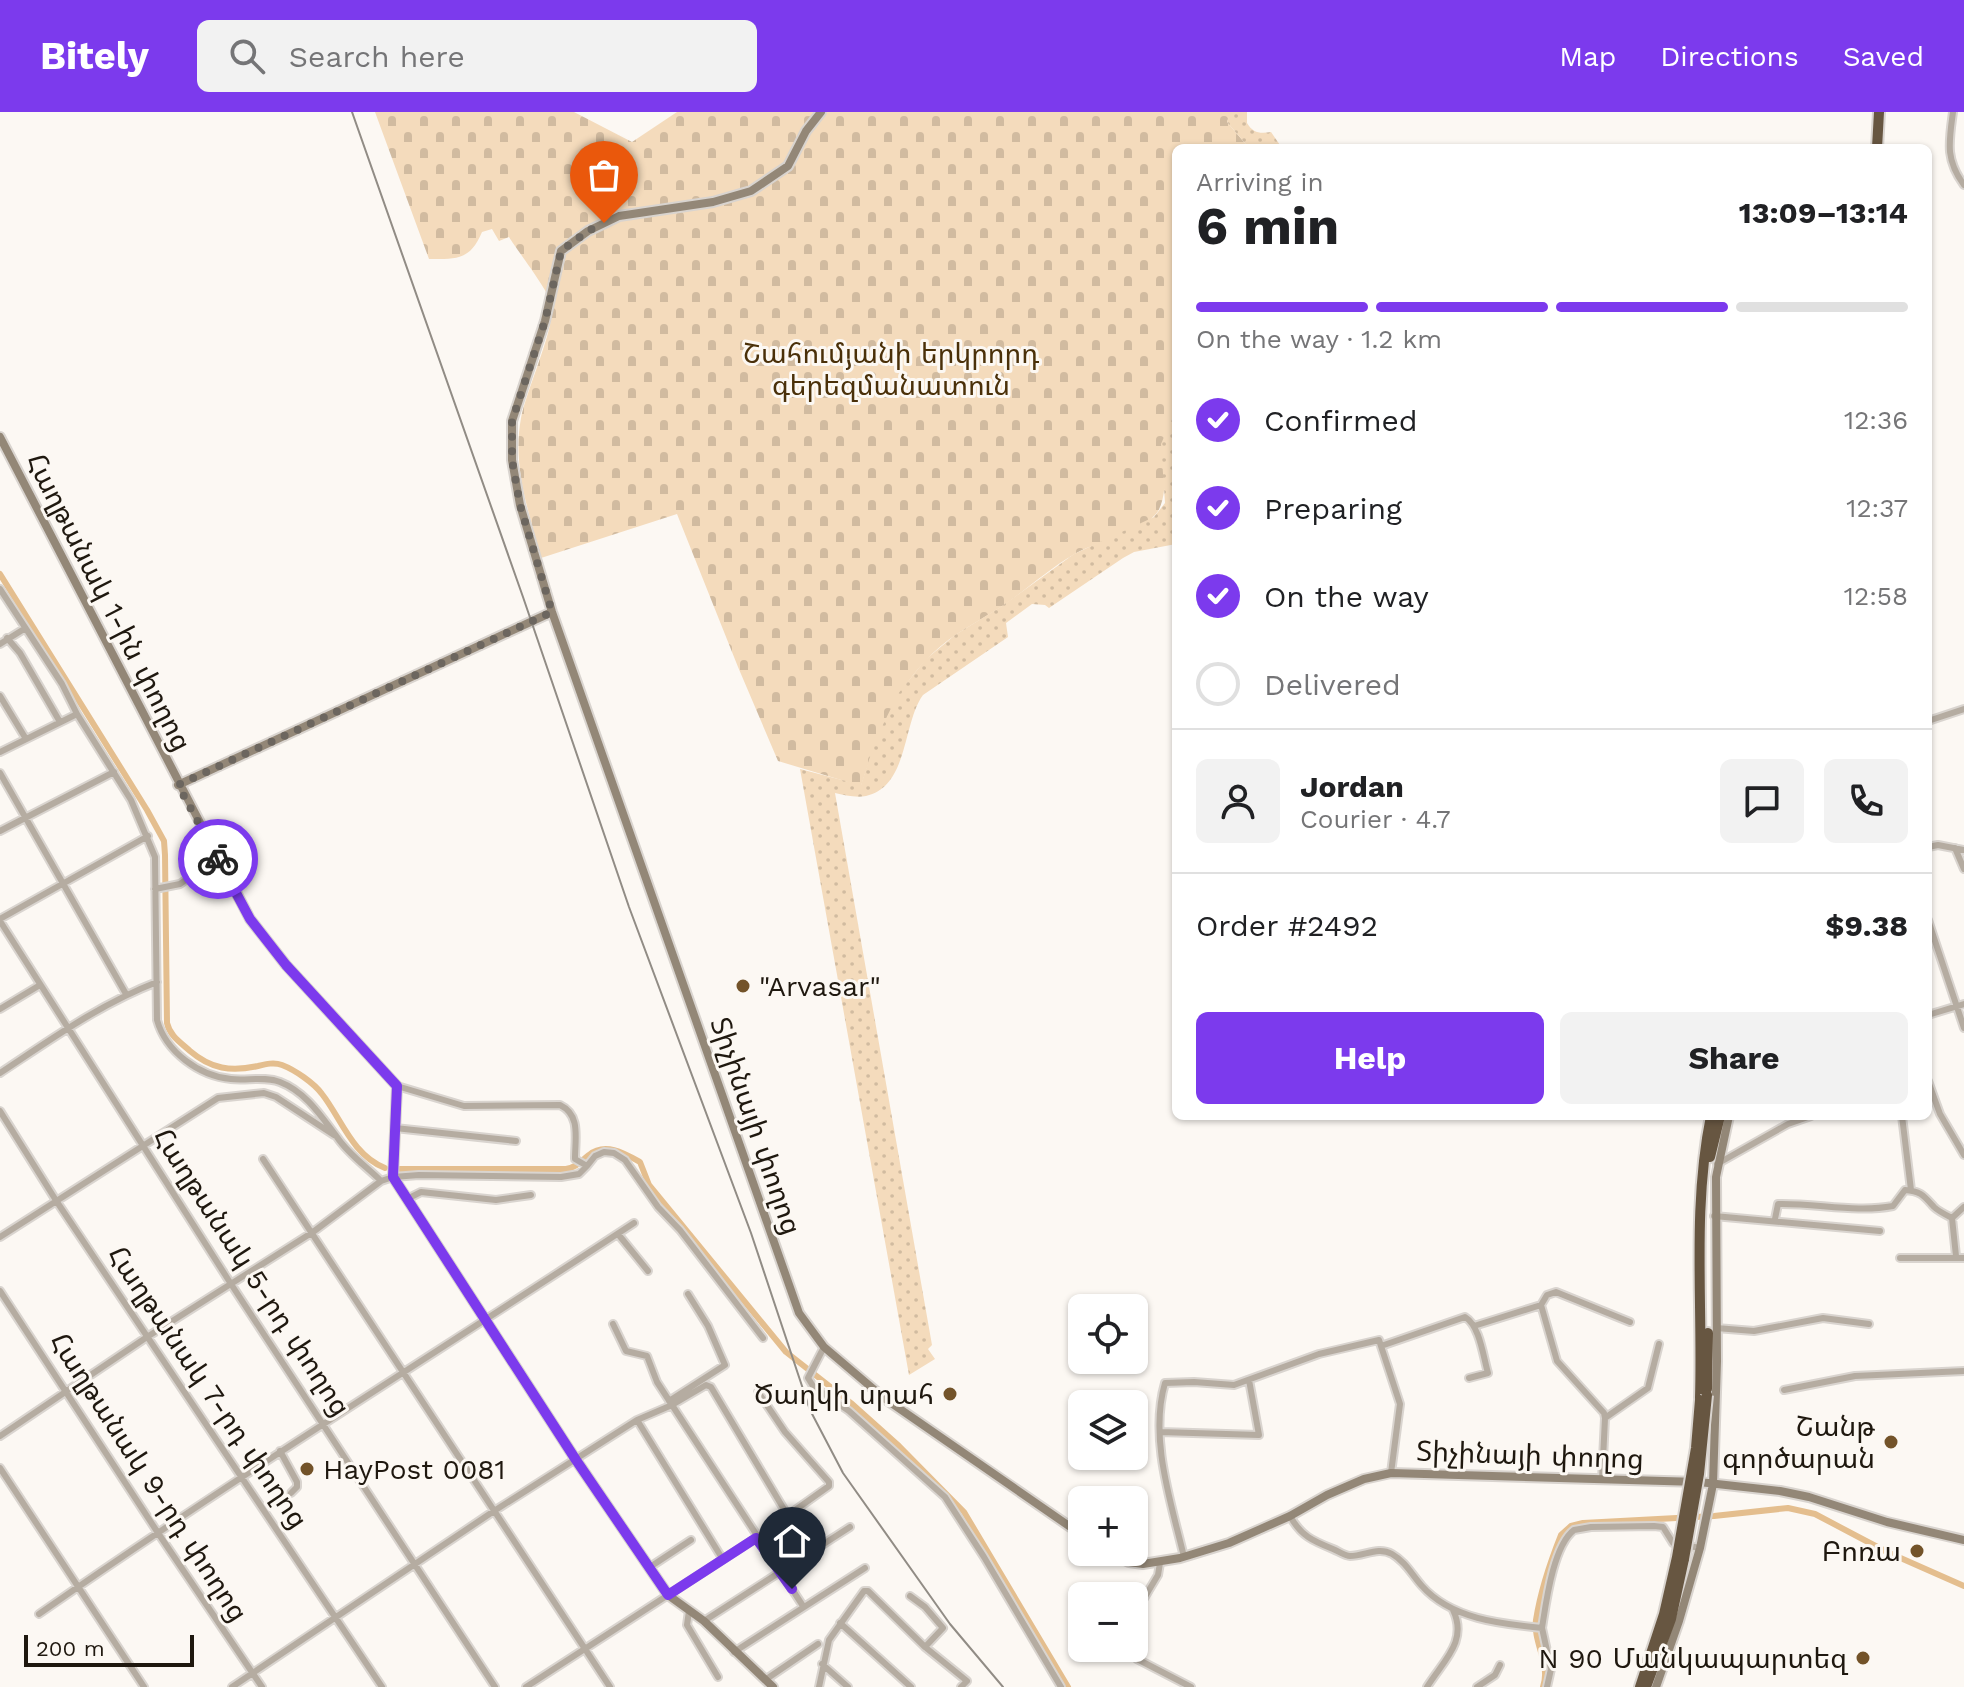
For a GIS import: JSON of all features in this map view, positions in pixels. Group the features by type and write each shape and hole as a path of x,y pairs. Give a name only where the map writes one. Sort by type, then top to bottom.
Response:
{"highway":[{"path":"1877,144 1879,112"},
{"path":"1884,144 1886,112"},
{"path":"1703,1396 1698,1225 1701,1173 1710,1120"},
{"path":"1640,1687 1680,1558 1699,1474 1705,1222 1712,1151 1726,1120"},
{"path":"1646,1687 1671,1619 1680,1558"}],"street":[{"name":"Տիչինայի փողոց","path":"821,112 806,131 788,166 751,191 713,202 619,216 588,231 561,251 545,321 512,421 512,460 520,505 552,612 799,1313 824,1347 884,1398 1068,1525"},
{"path":"1953,112 1949,139 1952,169 1964,185"},
{"name":"Հաղթանակ 1-ին փողոց","path":"0,437 250,919 272,948 397,1086"},
{"path":"0,589 62,684 148,836 155,857 160,1030 180,1056 196,1068 223,1078 271,1079 284,1083 315,1107 337,1137 381,1181"},
{"path":"178,785 552,612"},
{"path":"0,644 24,629"},
{"path":"7,638 20,653 60,722"},
{"path":"0,696 26,739"},
{"path":"1932,720 1964,709"},
{"path":"0,752 77,714"},
{"path":"0,831 114,772"},
{"path":"0,773 2,784 126,994"},
{"path":"0,920 148,836"},
{"path":"1932,846 1964,850"},
{"path":"1955,848 1964,869"},
{"path":"155,889 180,884 217,857"},
{"name":"Հաղթանակ 5-րդ փողոց","path":"0,920 231,1284 495,1687"},
{"path":"1932,931 1960,1005 1964,1028"},
{"path":"0,1073 126,994 157,982"},
{"path":"0,1009 40,985"},
{"path":"1932,1014 1960,1005"},
{"path":"583,1164 575,1159 574,1116 560,1105 464,1106 397,1086 393,1177 576,1460 668,1595 704,1621 773,1687"},
{"path":"1932,1092 1940,1114 1963,1151"},
{"path":"0,1237 218,1098 264,1093 276,1097 337,1137"},
{"name":"Հաղթանակ 7-րդ փողոց","path":"0,1111 57,1202 382,1687"},
{"path":"1656,1687 1700,1548 1713,1484 1716,1457 1714,1216 1717,1164 1726,1120"},
{"path":"1717,1164 1787,1120"},
{"path":"1902,1120 1911,1190"},
{"path":"395,1128 516,1141"},
{"path":"0,1436 147,1337 313,1232 381,1181 393,1177 561,1177 579,1174 583,1164 595,1156 604,1152 614,1153 625,1160 658,1207 680,1230 763,1338"},
{"path":"263,1159 610,1687"},
{"path":"1775,1219 1778,1204 1878,1209 1893,1206 1905,1190 1911,1190 1927,1196 1934,1207 1952,1218 1960,1257 1900,1258"},
{"path":"409,1198 421,1192 496,1200 531,1195"},
{"path":"1952,1218 1964,1207"},
{"path":"1714,1216 1775,1219 1779,1223 1880,1231"},
{"path":"39,1614 240,1476 634,1223"},
{"path":"618,1234 648,1271"},
{"name":"Հաղթանակ 9-րդ փողոց","path":"0,1291 262,1687"},
{"path":"1474,1326 1541,1305 1547,1295 1556,1292 1630,1322"},
{"path":"671,1403 725,1365 708,1326 688,1294"},
{"path":"1541,1305 1557,1361 1604,1413 1602,1480"},
{"path":"1381,1346 1455,1319 1469,1318 1488,1373 1469,1378"},
{"path":"1716,1328 1754,1331 1823,1318 1869,1324"},
{"path":"613,1324 626,1351 647,1356 657,1382 803,1606"},
{"path":"1184,1557 1168,1493 1160,1432 1160,1402 1165,1383 1234,1385 1319,1354 1379,1340 1400,1404 1391,1473"},
{"path":"1605,1418 1648,1388 1659,1344"},
{"path":"824,1347 808,1378 813,1386 849,1411 945,1497 1061,1687"},
{"path":"1784,1390 1855,1376 1964,1371"},
{"path":"1160,1432 1259,1435 1249,1380"},
{"path":"232,1687 494,1511 637,1420 703,1386 711,1387 788,1516"},
{"path":"526,1687 827,1489 829,1482 785,1432 758,1392"},
{"path":"637,1420 722,1558"},
{"path":"280,1451 297,1482 291,1493"},
{"path":"0,1468 144,1687"},
{"name":"Տիչինայի փողոց","path":"1148,1563 1160,1563 1229,1543 1364,1479 1391,1473 1713,1484 1809,1497 1875,1519 1964,1540"},
{"path":"1290,1516 1297,1529 1307,1538 1349,1556 1369,1551 1389,1552 1402,1560 1422,1587 1453,1610 1497,1623 1538,1628"},
{"path":"704,1621 850,1527"},
{"path":"1547,1687 1551,1669 1538,1628 1561,1547 1574,1530 1591,1527 1663,1527 1673,1543 1700,1548"},
{"path":"650,1567 691,1540"},
{"path":"1148,1592 1158,1575 1160,1563"},
{"path":"734,1652 865,1568"},
{"path":"819,1687 829,1640 861,1593 868,1591 925,1647 967,1681 961,1687"},
{"path":"910,1596 925,1607 943,1628 925,1647"},
{"path":"1427,1687 1459,1637 1460,1624 1453,1610"},
{"path":"689,1611 687,1625 718,1677"},
{"path":"840,1623 911,1687"},
{"path":"765,1680 818,1644"},
{"path":"1143,1662 1191,1687"},
{"path":"822,1664 848,1687"},
{"path":"1477,1687 1495,1675 1500,1665"}],"green space":[{"name":"Շահումյանի երկրորդ գերեզմանատուն","path":"375,112 574,112 632,142 677,112 1231,112 1227,122 1246,144 1172,144 1172,420 1160,507 1155,515 1137,528 1064,561 938,648 922,664 896,701 876,742 861,786 778,761 677,514 541,558 523,489 519,436 524,406 549,329 552,315 550,299 509,237 499,241 492,229 482,232 473,248 462,256 429,259"},
{"path":"1230,112 1247,112 1247,123 1254,131 1271,132 1279,144 1246,144 1227,122"},
{"path":"1172,419 1172,545 1134,552 1049,608 1032,604 1006,623 1008,637 923,695 916,707 897,767 880,790 862,797 835,793 932,1345 928,1349 935,1359 909,1375 800,769 861,785 875,741 898,694 925,660 955,635 1002,606 1074,554 1154,517 1165,503 1161,444"}],"waterway":[{"path":"0,574 164,841 167,1023 170,1032 198,1057 222,1068 276,1064 298,1073 322,1094 364,1154 385,1168"},
{"path":"400,1169 566,1169 601,1149 621,1152 640,1162 649,1185 786,1352 899,1446 964,1512 1068,1687"},
{"path":"1543,1687 1545,1670 1536,1628 1540,1599 1561,1535 1571,1526 1583,1523 1714,1516 1788,1508 1815,1514 1887,1552 1964,1586"}],"railway":[{"path":"352,112 629,907 751,1233 810,1410 843,1473 950,1624 1003,1687"}],"way so far":[{"path":"218,859 178,785 552,612 520,505 512,460 512,421 545,321 561,251 604,223"}],"place":[{"name":"\"Arvasar\"","path":"743,986"},
{"name":"Ծաղկի սրահ","path":"950,1394"},
{"name":"Շանթ գործարան","path":"1891,1442"},
{"name":"HayPost 0081","path":"307,1469"},
{"name":"Բոռա","path":"1917,1551"},
{"name":"N 90 Մանկապարտեզ","path":"1863,1658"}],"route":[{"path":"218,859 250,919 286,965 397,1086 393,1177 576,1460 668,1595 756,1538 792,1589"}]}
